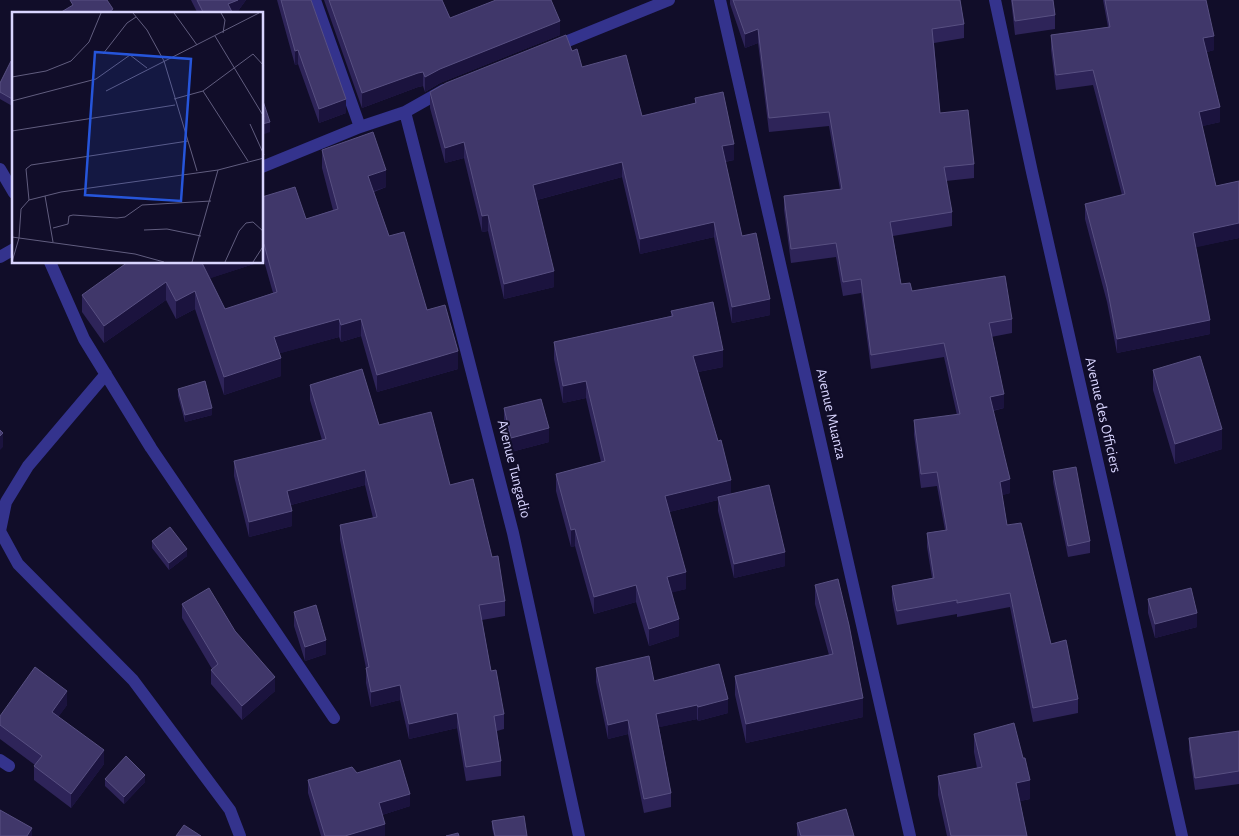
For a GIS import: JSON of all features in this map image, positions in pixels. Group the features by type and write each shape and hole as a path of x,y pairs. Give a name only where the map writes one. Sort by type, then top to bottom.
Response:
{"street":[{"path":"315,0 360,127"},
{"path":"542,51 669,0"},
{"name":"Avenue Muanza","path":"720,0 910,836"},
{"name":"Avenue des Officiers","path":"994,0 1182,836"},
{"path":"264,166 360,127 405,112 452,87"},
{"name":"Avenue Tungadio","path":"405,112 513,533 580,836"},
{"path":"0,169 12,190"},
{"path":"0,257 12,250"},
{"path":"51,264 84,339 151,448 334,718"},
{"path":"106,374 28,466 6,502 0,531 18,564 133,680 230,810 240,836"}],"building":[{"path":"70,0 107,0 113,9 109,12 61,12 73,5"},
{"path":"197,0 238,0 228,4 232,12 203,12"},
{"path":"281,0 311,0 346,99 319,109 298,50 295,51"},
{"path":"329,0 442,0 450,18 496,0 551,0 560,21 440,69 425,77 423,72 418,73 362,93"},
{"path":"733,0 960,0 964,24 932,29 940,113 968,110 974,164 944,167 952,212 890,222 901,284 910,283 912,291 1005,276 1012,319 989,323 1004,394 990,397 1010,479 1000,482 1007,525 1021,523 1051,644 1066,640 1078,699 1033,708 1010,593 957,603 957,600 897,611 892,586 934,578 927,533 947,530 937,472 921,474 914,420 960,414 944,343 871,355 861,279 843,282 836,243 791,249 784,196 842,189 829,112 769,118 758,29 745,34"},
{"path":"1012,0 1053,0 1055,15 1015,21"},
{"path":"1105,0 1206,0 1214,36 1203,38 1220,107 1199,112 1216,186 1239,181 1239,223 1193,233 1210,320 1117,339 1107,287 1085,204 1125,194 1093,70 1056,75 1051,35 1110,27"},
{"path":"566,35 572,51 577,49 582,67 626,55 642,116 696,103 695,98 723,92 734,144 722,146 742,236 756,233 770,299 732,307 714,222 640,239 622,162 533,185 554,271 504,284 488,215 482,216 464,142 445,148 430,92 446,83"},
{"path":"12,61 12,99 0,92 0,83"},
{"path":"264,104 270,122 264,124"},
{"path":"373,132 386,170 368,176 389,236 404,232 427,310 445,305 458,351 377,375 361,319 341,325 339,319 274,337 281,358 224,377 195,291 176,301 166,282 104,326 82,295 125,264 202,264 225,309 277,292 264,244 264,196 295,187 306,219 338,209 322,150"},
{"path":"713,302 723,350 693,356 718,441 721,440 731,480 665,496 686,572 667,577 679,619 649,629 636,585 594,597 575,529 571,530 556,474 605,461 586,381 563,386 554,342 673,316 671,311"},
{"path":"1200,356 1222,429 1175,444 1153,370"},
{"path":"362,369 379,425 431,412 450,485 473,479 492,557 498,556 505,601 479,605 491,671 496,670 504,714 494,716 501,761 466,767 457,713 409,724 400,685 371,692 366,668 369,667 340,525 377,517 365,470 287,491 292,511 249,522 234,461 326,439 310,385"},
{"path":"205,381 212,408 185,415 178,389"},
{"path":"541,399 549,428 511,438 504,408"},
{"path":"1076,467 1090,541 1068,546 1053,471"},
{"path":"769,485 785,552 734,564 718,497"},
{"path":"170,527 187,549 169,563 152,541"},
{"path":"838,579 863,698 746,724 735,676 833,654 815,585"},
{"path":"209,588 235,631 275,677 242,706 211,670 218,664 182,604"},
{"path":"1191,588 1197,613 1155,624 1148,599"},
{"path":"316,605 326,640 305,647 294,612"},
{"path":"649,656 654,681 719,664 728,699 698,707 697,705 656,714 671,793 644,799 628,720 608,725 596,668"},
{"path":"35,667 67,691 52,712 104,750 71,794 34,766 42,756 0,725 0,716"},
{"path":"1014,723 1030,780 1016,783 1027,836 951,836 938,776 982,767 974,734"},
{"path":"1239,731 1239,771 1195,778 1189,738"},
{"path":"126,756 145,775 124,797 105,779"},
{"path":"400,760 410,794 379,803 385,824 345,836 325,836 308,780 352,767 357,773"},
{"path":"846,809 854,836 801,836 797,823"},
{"path":"0,810 32,828 27,836 0,836"},
{"path":"524,816 527,836 495,836 492,821"},
{"path":"184,825 201,836 176,836"},
{"path":"458,833 459,836 446,836"}]}
